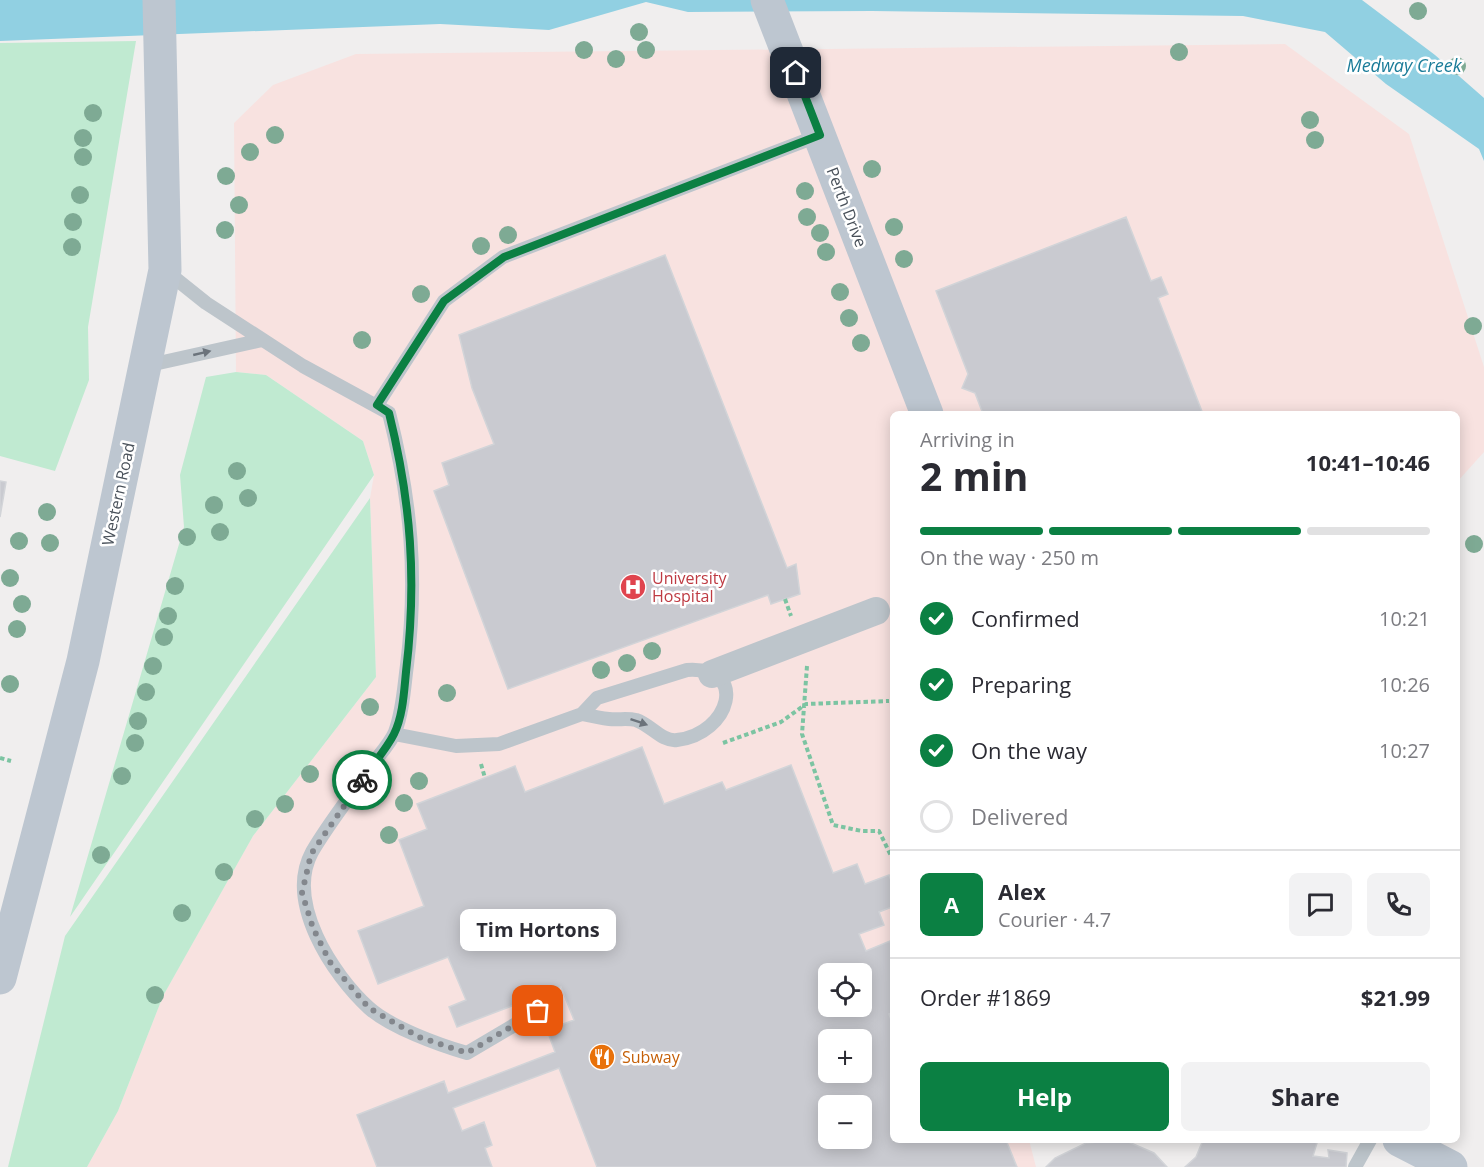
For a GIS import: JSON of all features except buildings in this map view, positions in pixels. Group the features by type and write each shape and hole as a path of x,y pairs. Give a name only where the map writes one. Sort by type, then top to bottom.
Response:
{"main road":[{"name":"Western Road","path":"0,978 83,661 165,270 159,0"},
{"name":"Perth Drive","path":"767,0 926,411"},
{"path":"1406,1143 1451,1167"}],"street":[{"path":"712,674 876,611"}],"lane":[{"path":"377,405 444,301 504,257 820,135"},
{"path":"165,270 206,303 262,340 303,366 389,413 404,474 413,554 410,638 403,700 394,734 311,854 302,893 313,928 326,953 369,1008 442,1046 467,1053 538,1011"},
{"path":"145,366 262,340"},
{"path":"394,734 456,746 499,744 582,714 597,698 700,669 712,674 722,682 727,694 726,705 715,723 686,738 675,740 667,739 637,721 582,714"},
{"path":"1355,1167 1368,1143"}],"path":[{"path":"785,599 808,659 802,734 832,825 862,831 879,831 890,854"},
{"path":"721,744 781,722 806,704 889,701"},
{"path":"0,758 11,760"}],"shaded area":[{"name":"University Hospital","path":"1285,44 1409,134 1484,367 1484,452 1460,479 1460,411 890,411 890,1143 1030,1143 1036,1167 87,1167 118,1111 163,996 253,836 376,677 370,498 374,475 363,441 266,375 236,372 234,123 273,85 356,54"}],"green space":[{"path":"136,41 88,327 89,380 55,471 0,456 0,43"},
{"path":"236,372 266,375 363,441 374,475 70,917 184,527 180,475 206,377"},
{"path":"370,498 376,677 253,836 163,996 118,1111 87,1167 8,1167 65,936"}],"water":[{"name":"Medway Creek","path":"0,0 1362,0 1435,55 1484,98 1484,161 1479,149 1386,84 1325,32 1243,16 872,11 688,12 646,2 549,30 440,24 0,41"}],"way so far":[{"path":"362,780 311,854 302,893 313,928 330,962 369,1008 419,1037 467,1053 538,1011"}],"place":[{"name":"University Hospital","path":"633,587"},
{"name":"Tim Hortons","path":"538,1011"},
{"name":"Subway","path":"602,1057"}],"route":[{"path":"362,780 394,734 403,700 410,638 413,554 404,474 389,413 377,405 444,301 504,257 820,135 796,73"}]}
